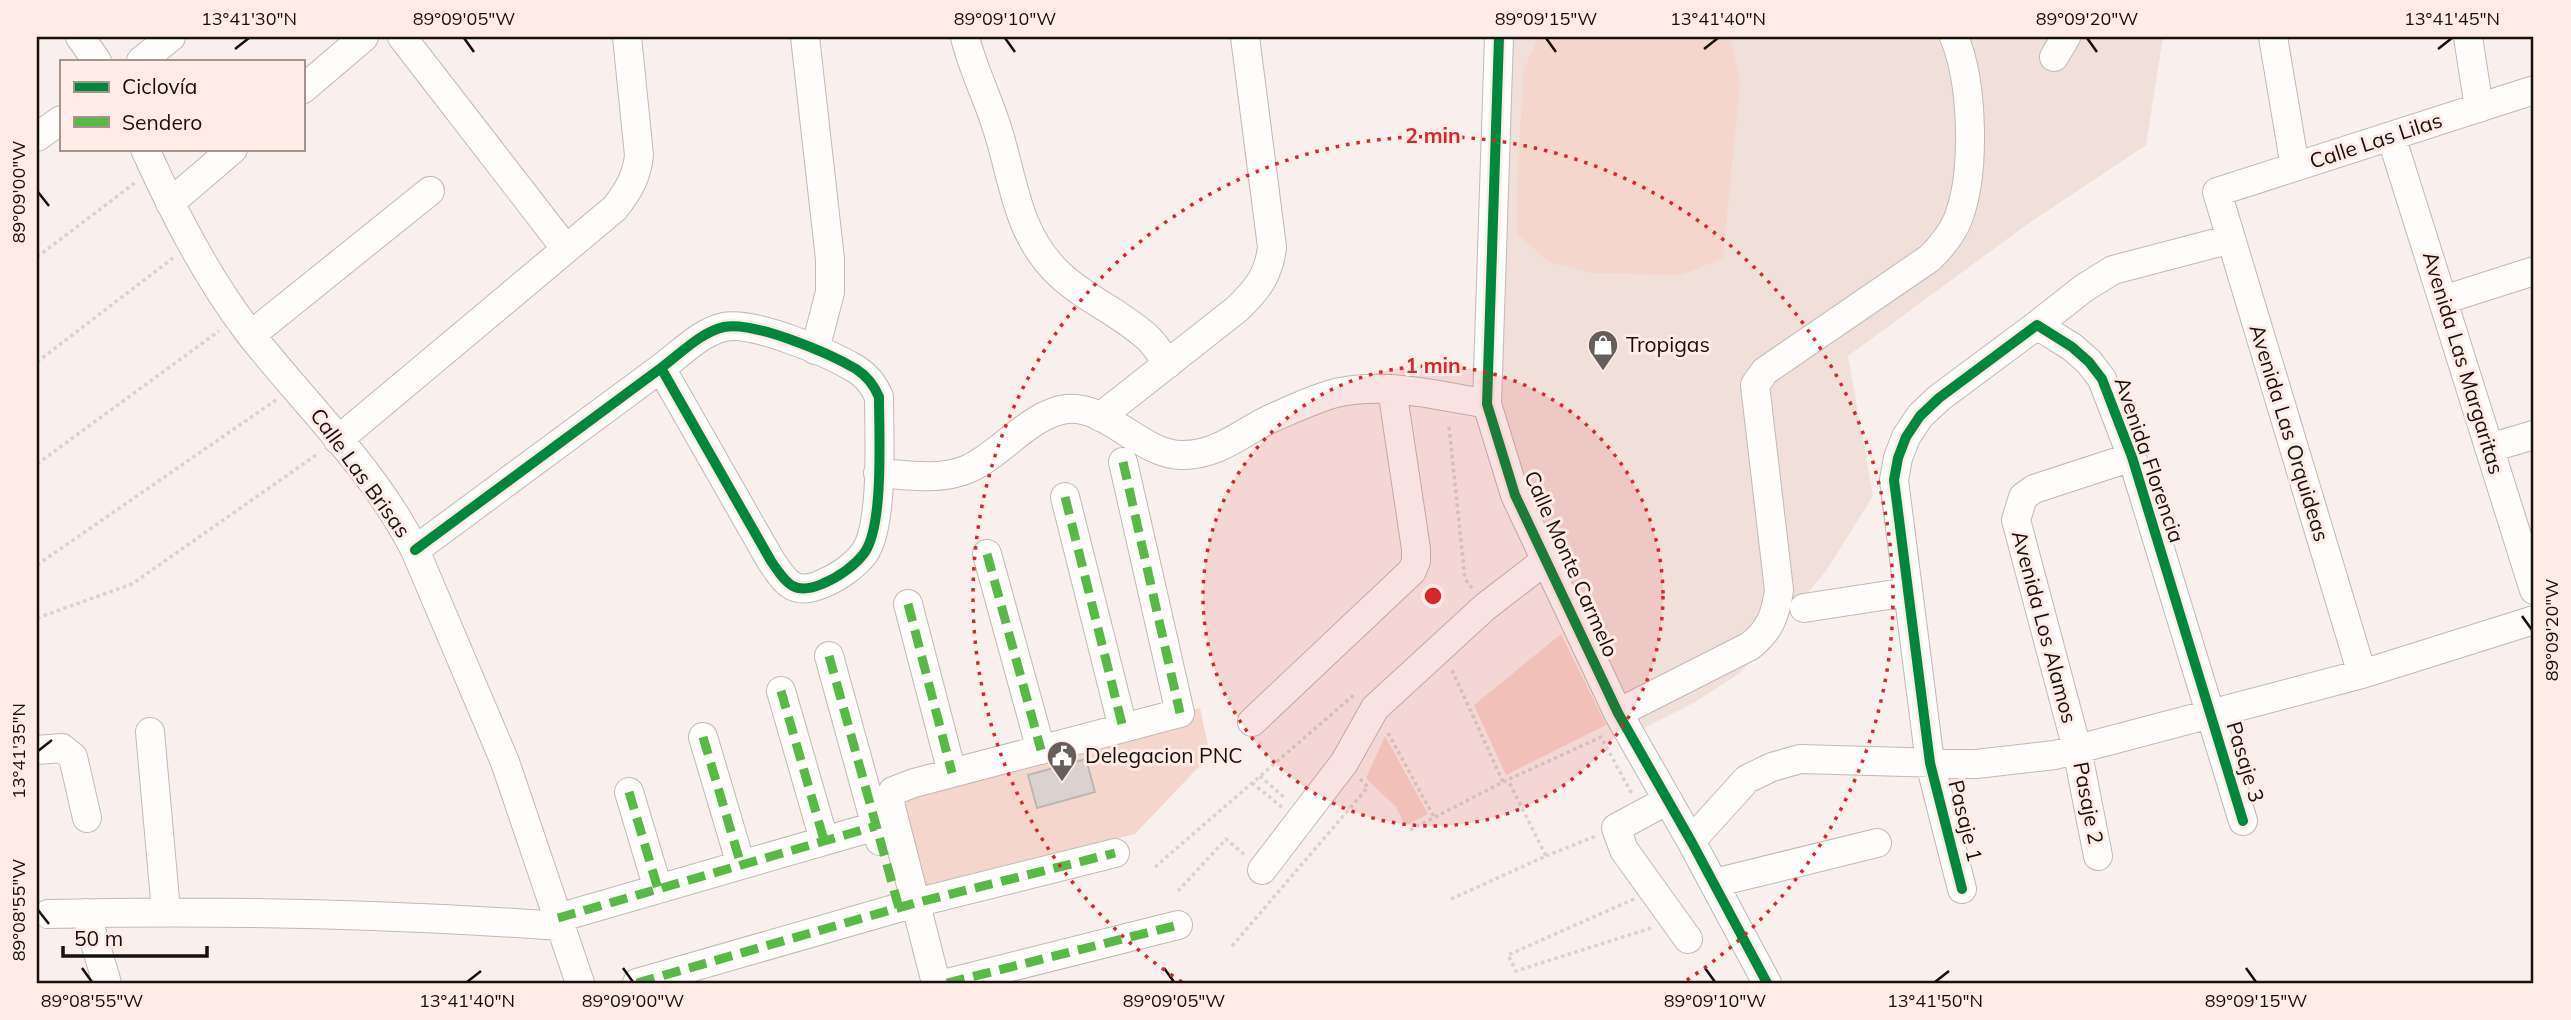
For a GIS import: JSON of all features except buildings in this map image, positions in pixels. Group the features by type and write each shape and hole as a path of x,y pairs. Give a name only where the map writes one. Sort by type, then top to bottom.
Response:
{"street":[{"path":"80,37 96,60"},
{"path":"142,60 171,37"},
{"path":"304,88 364,37"},
{"path":"402,37 566,248"},
{"path":"338,440 615,208 627,192 638,169 639,155 627,37"},
{"path":"805,37 830,259 830,292 815,350"},
{"path":"965,37 996,124 1024,225 1056,272 1085,296 1149,339 1168,364"},
{"path":"1100,417 1255,293 1264,279 1272,247 1245,37"},
{"name":"Calle Monte Carmelo","path":"1499,37 1487,404 1515,495 1661,804 1691,841 1767,983"},
{"path":"1618,713 1750,646 1761,638 1772,622 1779,590 1755,385 1765,371 1930,258 1948,239 1959,218 1969,153 1967,85 1955,37"},
{"path":"2273,37 2295,167"},
{"path":"2468,37 2479,108"},
{"name":"Calle Las Lilas","path":"2217,192 2534,90"},
{"path":"37,137 60,121"},
{"name":"Avenida Las Margaritas","path":"2391,136 2534,590"},
{"path":"170,203 232,150"},
{"name":"Calle Las Brisas","path":"150,159 192,244 244,326 391,508 415,550 505,762 580,983"},
{"path":"244,326 430,191"},
{"name":"Avenida Las Orquideas","path":"2217,192 2362,674"},
{"path":"1930,763 1894,480 1906,437 1920,415 1938,398 2084,288 2113,270 2231,239"},
{"path":"2443,300 2534,271"},
{"path":"415,550 661,368 710,333 731,326 765,331 815,350 857,369 875,388 879,397 878,473 872,538 856,562 823,584 808,589 797,589 788,585 771,561 661,368"},
{"name":"Avenida Florencia","path":"2037,326 2072,347 2089,362 2102,379 2132,457 2211,714"},
{"path":"878,473 943,476 956,474 984,460 1054,412 1069,408 1086,411 1163,451 1180,455 1204,454 1232,442 1269,420 1337,393 1373,388 1392,389 1487,404"},
{"path":"1252,722 1412,571 1416,550 1392,389"},
{"path":"2490,448 2534,435"},
{"name":"Avenida Los Alamos","path":"2077,749 2016,520 2017,509 2023,497 2034,489 2132,457"},
{"path":"907,906 890,798 893,791 1180,713 1123,462"},
{"path":"1065,497 1123,728"},
{"path":"987,554 1041,750"},
{"path":"1262,870 1297,812 1344,763 1366,700 1441,647 1485,607 1546,560"},
{"path":"1804,608 1908,592"},
{"path":"908,604 952,773"},
{"path":"1691,841 1747,779 1772,767 1800,759 1976,764 2055,755 2362,674 2534,620"},
{"path":"829,656 876,826 936,983"},
{"path":"781,691 824,841"},
{"name":"Pasaje 3","path":"2211,714 2244,821"},
{"path":"150,732 166,911"},
{"path":"703,737 741,865"},
{"path":"37,750 62,748 73,757 88,818"},
{"name":"Pasaje 2","path":"2077,749 2098,856"},
{"name":"Pasaje 1","path":"1930,763 1962,889"},
{"path":"629,792 658,889"},
{"path":"1661,804 1616,828 1624,850 1682,930"},
{"path":"48,914 166,911 559,922 658,889 876,826"},
{"path":"1714,883 1877,843"},
{"path":"637,983 907,906 1115,853"},
{"path":"86,913 107,983"},
{"path":"947,983 1178,925"}],"path":[{"path":"37,257 150,159"},
{"path":"37,362 192,244"},
{"path":"37,464 244,326"},
{"path":"37,565 295,386"},
{"path":"1449,427 1465,579 1485,607"},
{"path":"37,618 132,584 338,440"},
{"path":"1441,647 1546,856"},
{"path":"1156,867 1260,776 1366,700 1434,817"},
{"path":"1409,830 1601,737 1634,797 1649,797 1661,804"},
{"path":"1232,946 1368,787 1344,763"},
{"path":"1260,776 1291,803 1297,812"},
{"path":"1252,783 1285,810 1297,812"},
{"path":"1451,899 1616,828"},
{"path":"1178,891 1226,839 1262,870"},
{"path":"1636,899 1508,955 1516,971 1682,930"}],"shaded area":[{"path":"1499,37 2163,37 2146,145 2029,223 1848,356 1873,496 1826,571 1740,673 1695,702 1630,735 1487,404"},
{"path":"1539,37 1730,37 1740,83 1723,258 1682,275 1590,273 1549,262 1517,234 1524,68"},
{"path":"1561,634 1606,725 1506,775 1474,705"},
{"path":"1200,708 1210,755 1135,834 912,889 893,791 914,783"},
{"path":"1385,736 1428,814 1405,826 1396,807 1366,778"}],"marked path":[{"path":"1123,462 1180,713"},
{"path":"1065,497 1123,728"},
{"path":"987,554 1041,750"},
{"path":"908,604 952,773"},
{"path":"829,656 899,908"},
{"path":"781,691 824,840"},
{"path":"703,737 741,865"},
{"path":"629,792 658,889"},
{"path":"558,918 876,826"},
{"path":"637,983 915,903 1115,853"},
{"path":"947,983 1178,925"}],"cycle path":[{"path":"1499,37 1487,404 1515,495 1618,713 1767,983"},
{"path":"1962,889 1930,763 1894,480 1906,437 1920,416 1939,398 2037,325 2072,347 2089,362 2102,379 2132,457 2243,821"},
{"path":"415,550 699,338 724,327 737,326 772,333 844,362 870,381 877,393 878,500 871,539 856,562 834,578 812,587 798,588 786,581 771,561 661,368"}],"place":[{"name":"Tropigas","path":"1603,372"},
{"name":"Delegacion PNC","path":"1062,783"}]}
